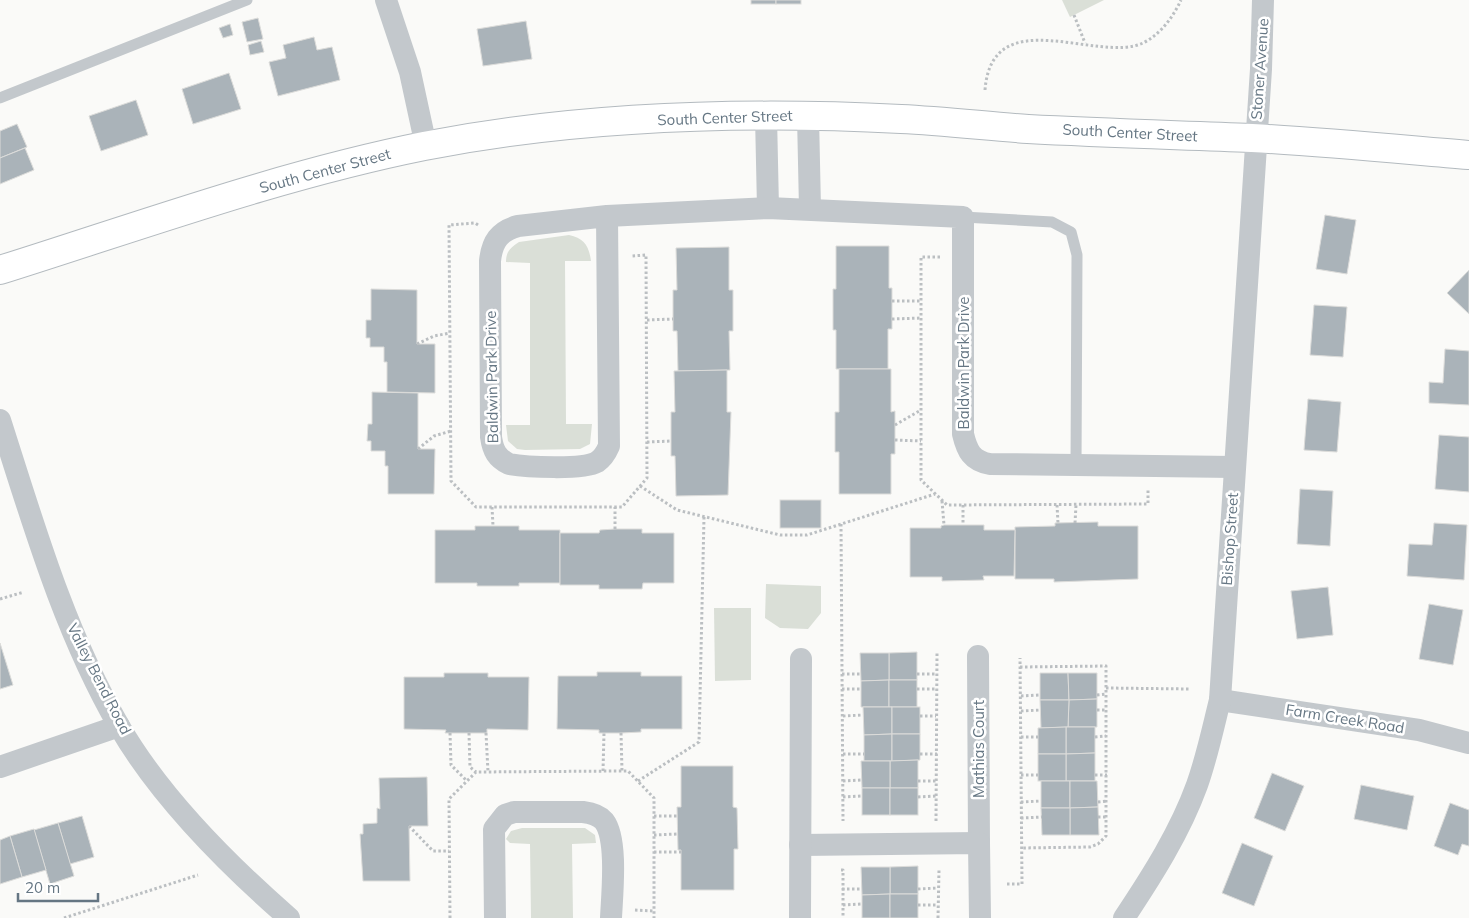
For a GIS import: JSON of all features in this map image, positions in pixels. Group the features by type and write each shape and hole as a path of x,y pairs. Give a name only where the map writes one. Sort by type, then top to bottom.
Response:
{"street":[{"path":"386,0 410,72 426,146"},
{"name":"Stoner Avenue","path":"1255,138 1262,60 1263,0"},
{"path":"766,116 768,208"},
{"name":"South Center Street","path":"0,270 270,186 426,146 515,132 598,123 766,116 901,119 1030,129 1255,138 1469,154"},
{"path":"808,116 810,209"},
{"name":"Bishop Street","path":"1124,918 1182,822 1197,785 1220,700 1255,138"},
{"name":"Baldwin Park Drive","path":"607,216 609,446 604,456 596,463 583,466 509,464 498,459 492,448 490,437 491,250 497,237 506,229 607,216 768,208 963,216 964,434 966,446 971,456 979,462 990,464 1076,466 1234,467"},
{"name":"Valley Bend Road","path":"0,420 43,552 74,635 119,726 164,790 212,846 252,886 289,918"},
{"name":"Mathias Court","path":"978,656 980,918"},
{"path":"800,918 801,659"},
{"name":"Farm Creek Road","path":"1220,700 1419,730 1469,743"},
{"path":"0,766 119,726"},
{"path":"494,918 494,829 499,820 505,815 514,812 593,814 603,819 610,830 619,914"},
{"path":"800,845 979,843"}],"lane":[{"path":"0,98 247,0"},
{"path":"963,216 1052,222 1072,232 1077,255 1076,466"}],"path":[{"path":"985,90 995,58 1014,43 1039,39 1119,46 1144,43 1162,29 1181,0"},
{"path":"1074,15 1085,43"},
{"path":"475,223 449,225 451,481 476,507 622,507 647,478 646,255 628,256"},
{"path":"892,302 921,301"},
{"path":"647,320 673,318"},
{"path":"892,319 921,318"},
{"path":"417,344 434,336 450,333"},
{"path":"895,425 922,410"},
{"path":"418,449 434,436 451,431"},
{"path":"895,440 921,441"},
{"path":"647,442 672,441"},
{"path":"640,486 677,510 780,536 807,535 936,494"},
{"path":"942,500 944,525"},
{"path":"963,505 963,525"},
{"path":"1057,505 1058,522"},
{"path":"1075,523 1076,505"},
{"path":"615,506 615,529"},
{"path":"492,507 493,526"},
{"path":"638,781 699,742 704,517"},
{"path":"841,524 843,828"},
{"path":"0,600 24,592"},
{"path":"936,829 937,652"},
{"path":"1007,884 1022,884 1020,658"},
{"path":"1020,667 1106,666 1106,836 1094,846 1022,848"},
{"path":"842,674 861,674"},
{"path":"917,674 937,674"},
{"path":"1106,688 1190,689"},
{"path":"842,689 861,689"},
{"path":"917,689 937,689"},
{"path":"1097,695 1106,694"},
{"path":"1021,696 1040,695"},
{"path":"1021,711 1041,710"},
{"path":"1097,710 1106,710"},
{"path":"843,716 863,716"},
{"path":"920,716 936,716"},
{"path":"603,771 604,732"},
{"path":"450,733 451,765 467,781"},
{"path":"469,733 470,766 476,772"},
{"path":"486,733 488,772"},
{"path":"621,733 622,771"},
{"path":"1095,737 1106,736"},
{"path":"1021,737 1038,737"},
{"path":"843,754 864,754"},
{"path":"920,754 937,754"},
{"path":"1021,775 1038,775"},
{"path":"1095,775 1106,775"},
{"path":"843,781 862,780"},
{"path":"918,781 936,781"},
{"path":"843,797 862,796"},
{"path":"918,796 936,796"},
{"path":"1021,802 1041,801"},
{"path":"1098,802 1107,801"},
{"path":"654,816 678,816"},
{"path":"1021,818 1042,817"},
{"path":"1098,817 1106,817"},
{"path":"409,826 433,851 450,851"},
{"path":"654,835 678,834"},
{"path":"654,852 681,852"},
{"path":"833,870 843,870 843,918"},
{"path":"938,918 937,870 946,870"},
{"path":"64,918 198,875"},
{"path":"918,889 938,888"},
{"path":"842,889 861,889"},
{"path":"843,905 862,904"},
{"path":"918,905 937,905"},
{"path":"619,914 654,911"}],"shaded area":[{"path":"1062,0 1104,0 1070,17"},
{"path":"569,235 578,238 585,244 591,261 565,261 566,424 592,424 590,444 580,449 517,449 508,441 506,425 530,425 530,263 506,262 507,256 511,248 519,242"},
{"path":"766,584 821,586 821,613 808,629 780,628 765,618"},
{"path":"714,608 751,608 751,680 715,681"},
{"path":"522,828 585,828 595,835 596,843 572,844 573,918 531,918 530,844 510,843 506,839 511,831"}],"building":[{"path":"751,0 776,0 776,4 751,4"},
{"path":"776,0 801,0 801,4 776,4"},
{"path":"258,18 263,39 247,42 242,22"},
{"path":"526,21 532,59 483,66 477,29"},
{"path":"230,24 233,35 223,38 219,28"},
{"path":"314,37 317,50 332,47 340,80 278,96 269,62 286,58 283,45"},
{"path":"261,41 264,52 250,55 248,45"},
{"path":"229,73 241,109 193,124 182,89"},
{"path":"136,100 148,135 101,151 89,116"},
{"path":"17,124 27,147 0,158 0,131"},
{"path":"25,148 34,170 0,184 0,158"},
{"path":"1325,215 1356,220 1347,274 1316,269"},
{"path":"836,246 889,246 889,288 892,288 892,329 888,329 888,369 836,369 836,330 833,330 833,289 836,289"},
{"path":"729,247 729,290 733,290 733,331 729,331 730,370 678,371 677,331 673,331 673,290 677,290 676,248"},
{"path":"1469,270 1469,314 1447,293"},
{"path":"371,289 417,290 417,344 435,344 435,393 387,392 387,362 384,362 384,347 370,347 370,338 366,338 366,320 371,320"},
{"path":"1314,305 1347,307 1343,357 1310,355"},
{"path":"1445,349 1469,351 1469,405 1429,403 1429,382 1443,383"},
{"path":"839,369 891,369 891,412 895,411 895,454 891,454 891,494 839,494 839,452 835,452 835,412 839,412"},
{"path":"727,370 727,412 731,412 728,495 676,496 675,456 671,456 671,412 675,412 674,371"},
{"path":"372,392 418,393 418,449 435,449 434,494 388,494 388,466 385,466 385,451 371,451 371,441 367,441 368,424 372,424"},
{"path":"1308,399 1341,402 1337,452 1304,450"},
{"path":"1439,435 1469,437 1469,492 1435,489"},
{"path":"1300,489 1333,491 1330,546 1297,544"},
{"path":"780,500 821,500 821,528 780,528"},
{"path":"1098,522 1098,526 1138,526 1138,579 1054,582 1054,579 1015,579 1015,527 1055,526 1055,523"},
{"path":"1434,523 1467,525 1464,580 1407,576 1409,544 1432,545"},
{"path":"944,525 984,525 984,530 1015,530 1014,576 983,576 984,580 942,581 942,577 910,577 910,528 941,528"},
{"path":"475,526 519,526 519,530 560,530 560,583 519,583 519,586 477,586 477,583 435,583 435,530 475,530"},
{"path":"642,529 642,533 674,533 674,583 643,583 642,589 599,589 599,585 560,585 560,533 599,533 600,530"},
{"path":"1328,587 1333,635 1297,639 1291,591"},
{"path":"1429,604 1463,610 1453,665 1419,659"},
{"path":"0,643 13,685 0,689"},
{"path":"917,652 917,680 889,680 889,653"},
{"path":"860,653 889,653 889,680 861,681"},
{"path":"597,672 641,672 641,676 682,676 682,729 641,729 641,732 599,733 599,730 557,729 558,676 597,676"},
{"path":"444,673 488,673 488,677 529,677 528,730 487,729 487,733 445,733 446,730 404,729 404,677 444,677"},
{"path":"1040,673 1068,673 1069,700 1040,700"},
{"path":"1068,673 1097,673 1097,699 1069,700"},
{"path":"889,680 889,707 861,707 861,681"},
{"path":"889,680 917,680 917,707 889,707"},
{"path":"1097,699 1097,727 1068,727 1069,700"},
{"path":"1040,700 1069,700 1068,727 1041,728"},
{"path":"863,707 892,707 892,734 864,735"},
{"path":"892,707 920,707 920,734 892,734"},
{"path":"1066,727 1095,727 1095,753 1066,754"},
{"path":"1066,727 1066,754 1038,754 1038,728"},
{"path":"892,734 892,761 864,761 864,735"},
{"path":"892,734 920,734 920,760 892,761"},
{"path":"1095,753 1095,781 1066,781 1066,754"},
{"path":"1038,754 1066,754 1066,781 1038,781"},
{"path":"918,760 918,788 890,788 890,761"},
{"path":"861,761 890,761 890,788 862,788"},
{"path":"681,766 733,766 733,807 737,808 738,849 734,849 734,890 681,890 681,850 678,850 677,807 681,807"},
{"path":"1272,773 1304,786 1285,831 1254,818"},
{"path":"427,777 428,826 409,826 410,881 363,881 360,834 363,834 363,824 377,823 377,808 380,809 379,778"},
{"path":"1041,781 1070,781 1070,808 1041,808"},
{"path":"1070,781 1097,781 1098,807 1070,808"},
{"path":"1361,785 1414,796 1407,830 1354,819"},
{"path":"862,788 890,788 890,815 862,815"},
{"path":"890,788 918,788 918,815 890,815"},
{"path":"1450,803 1469,810 1469,846 1462,844 1458,855 1434,846"},
{"path":"1098,807 1099,835 1070,835 1070,808"},
{"path":"1041,808 1070,808 1070,835 1042,835"},
{"path":"82,816 94,857 70,864 58,823"},
{"path":"58,823 74,876 50,884 34,830"},
{"path":"34,829 46,870 22,877 10,836"},
{"path":"10,836 22,877 0,884 0,840"},
{"path":"1242,843 1273,856 1254,906 1222,893"},
{"path":"918,866 918,894 890,894 890,867"},
{"path":"861,867 890,867 890,894 862,895"},
{"path":"890,894 890,918 862,918 862,895"},
{"path":"890,894 918,894 918,918 890,918"}]}
